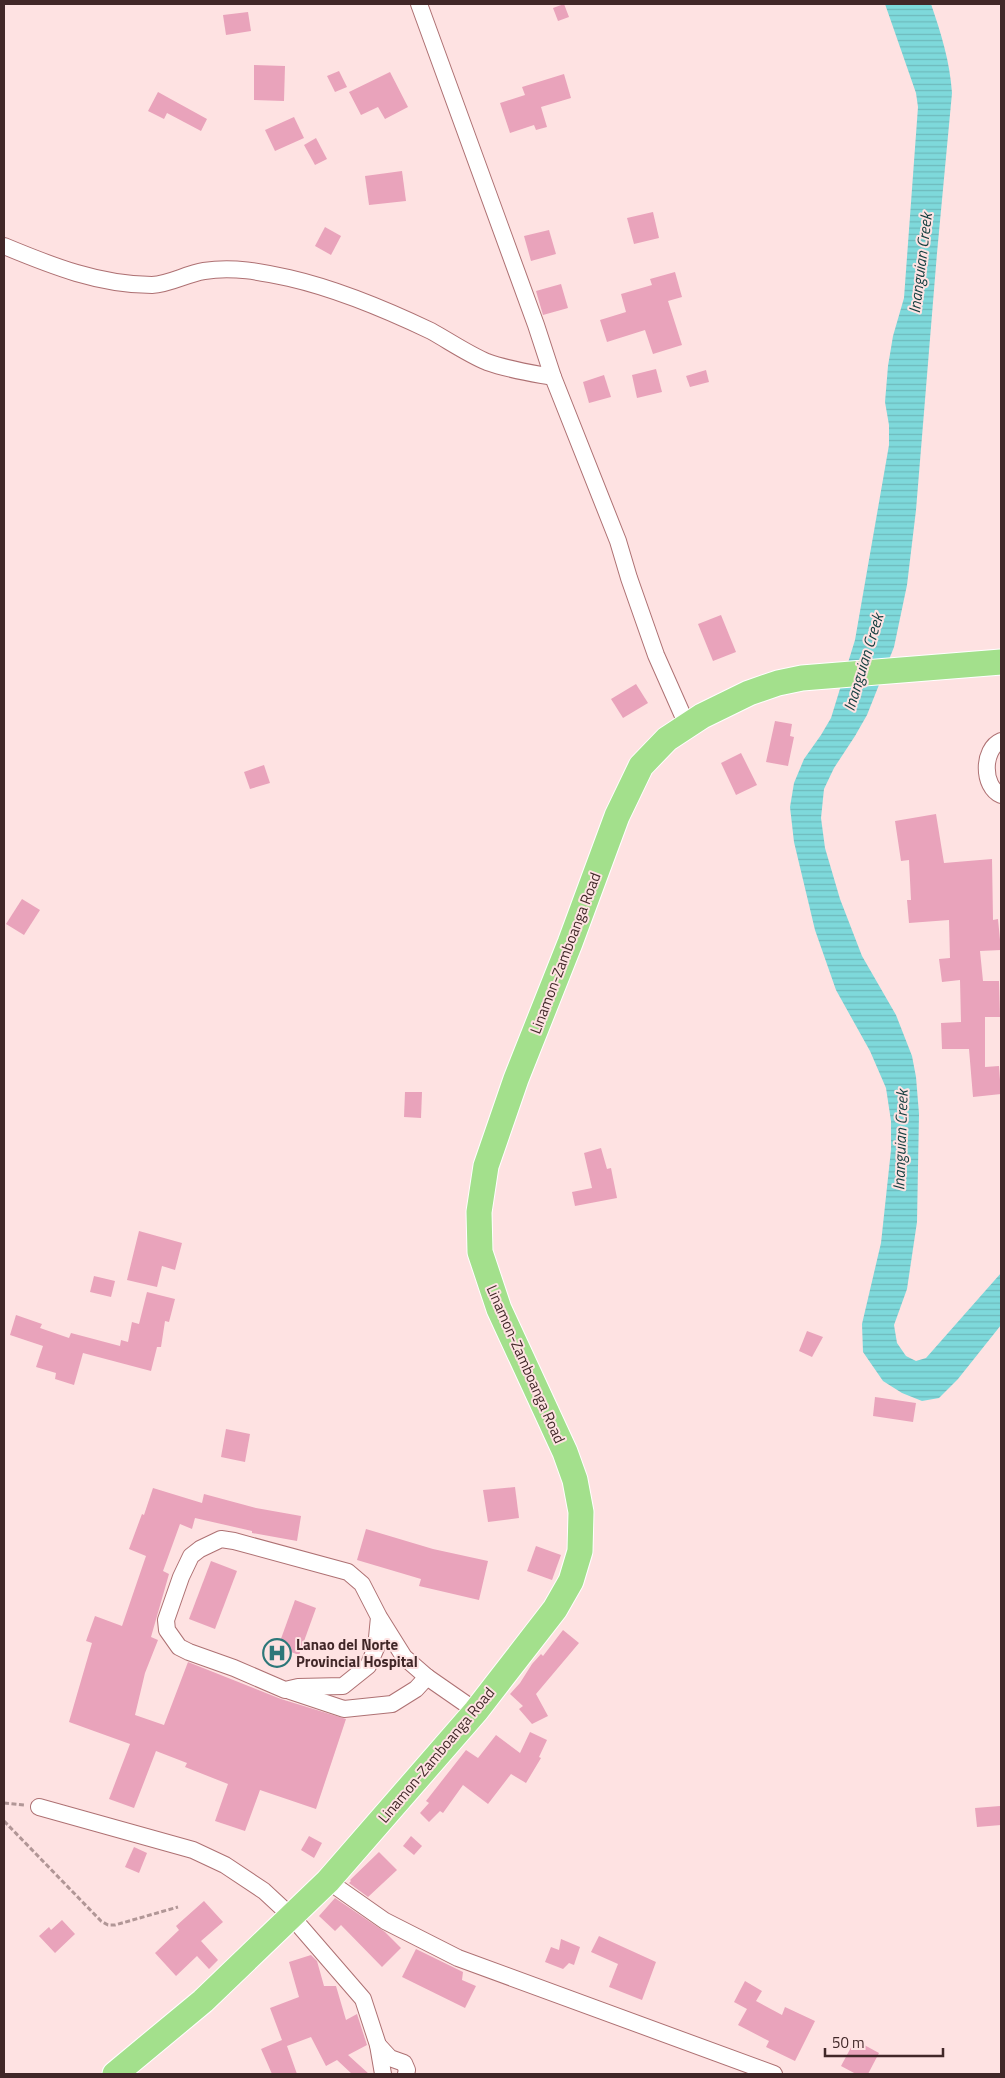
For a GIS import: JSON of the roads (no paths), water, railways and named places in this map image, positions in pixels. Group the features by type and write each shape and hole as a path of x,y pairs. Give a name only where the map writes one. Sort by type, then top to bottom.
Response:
{"highway":[{"name":"Linamon-Zamboanga Road","path":"115,2074 203,2001 328,1881 476,1711 555,1609 571,1580 580,1551 581,1512 575,1480 565,1452 499,1309 480,1252 479,1212 486,1166 516,1079 570,943 617,816 641,766 653,752 686,725 748,693 778,683 802,678 1001,662"}],"street":[{"path":"419,4 536,325 553,377 618,541 656,655 686,725"},
{"path":"4,246 51,266 101,280 127,283 155,285 202,272 230,269 258,271 292,279 370,304 430,331 486,361 519,371 553,377"},
{"path":"1001,741 991,748 988,755 989,784 991,788 1001,795"},
{"path":"427,1677 416,1689 392,1704 344,1709 285,1690 179,1647 167,1630 166,1620 186,1566 200,1549 220,1539 234,1540 348,1572 362,1584 379,1617 404,1657 427,1677 476,1711"},
{"path":"285,1690 298,1687 343,1686 368,1666 376,1648 379,1617"},
{"path":"38,1806 193,1850 225,1866 264,1891 292,1917 363,1998 378,2045 383,2074"},
{"path":"328,1881 385,1921 458,1958 774,2074"},
{"path":"378,2045 390,2058 404,2063 407,2070 406,2074"}],"water":[{"name":"Inanguian Creek","path":"885,4 931,4 944,48 952,93 916,510 907,585 894,647 867,715 834,768 824,789 821,818 825,848 840,899 862,956 896,1015 912,1056 916,1077 919,1114 917,1222 907,1289 894,1325 897,1343 906,1356 916,1361 926,1358 1001,1273 1001,1325 958,1379 939,1398 922,1401 902,1393 883,1381 863,1352 862,1324 881,1243 891,1150 891,1121 886,1088 870,1051 836,990 815,930 794,842 790,807 794,783 804,759 831,718 855,640 889,445 889,425 885,402 888,366 893,336 904,298 918,107 916,93"}],"place":[{"name":"Lanao del Norte Provincial Hospital","path":"277,1653"}]}
